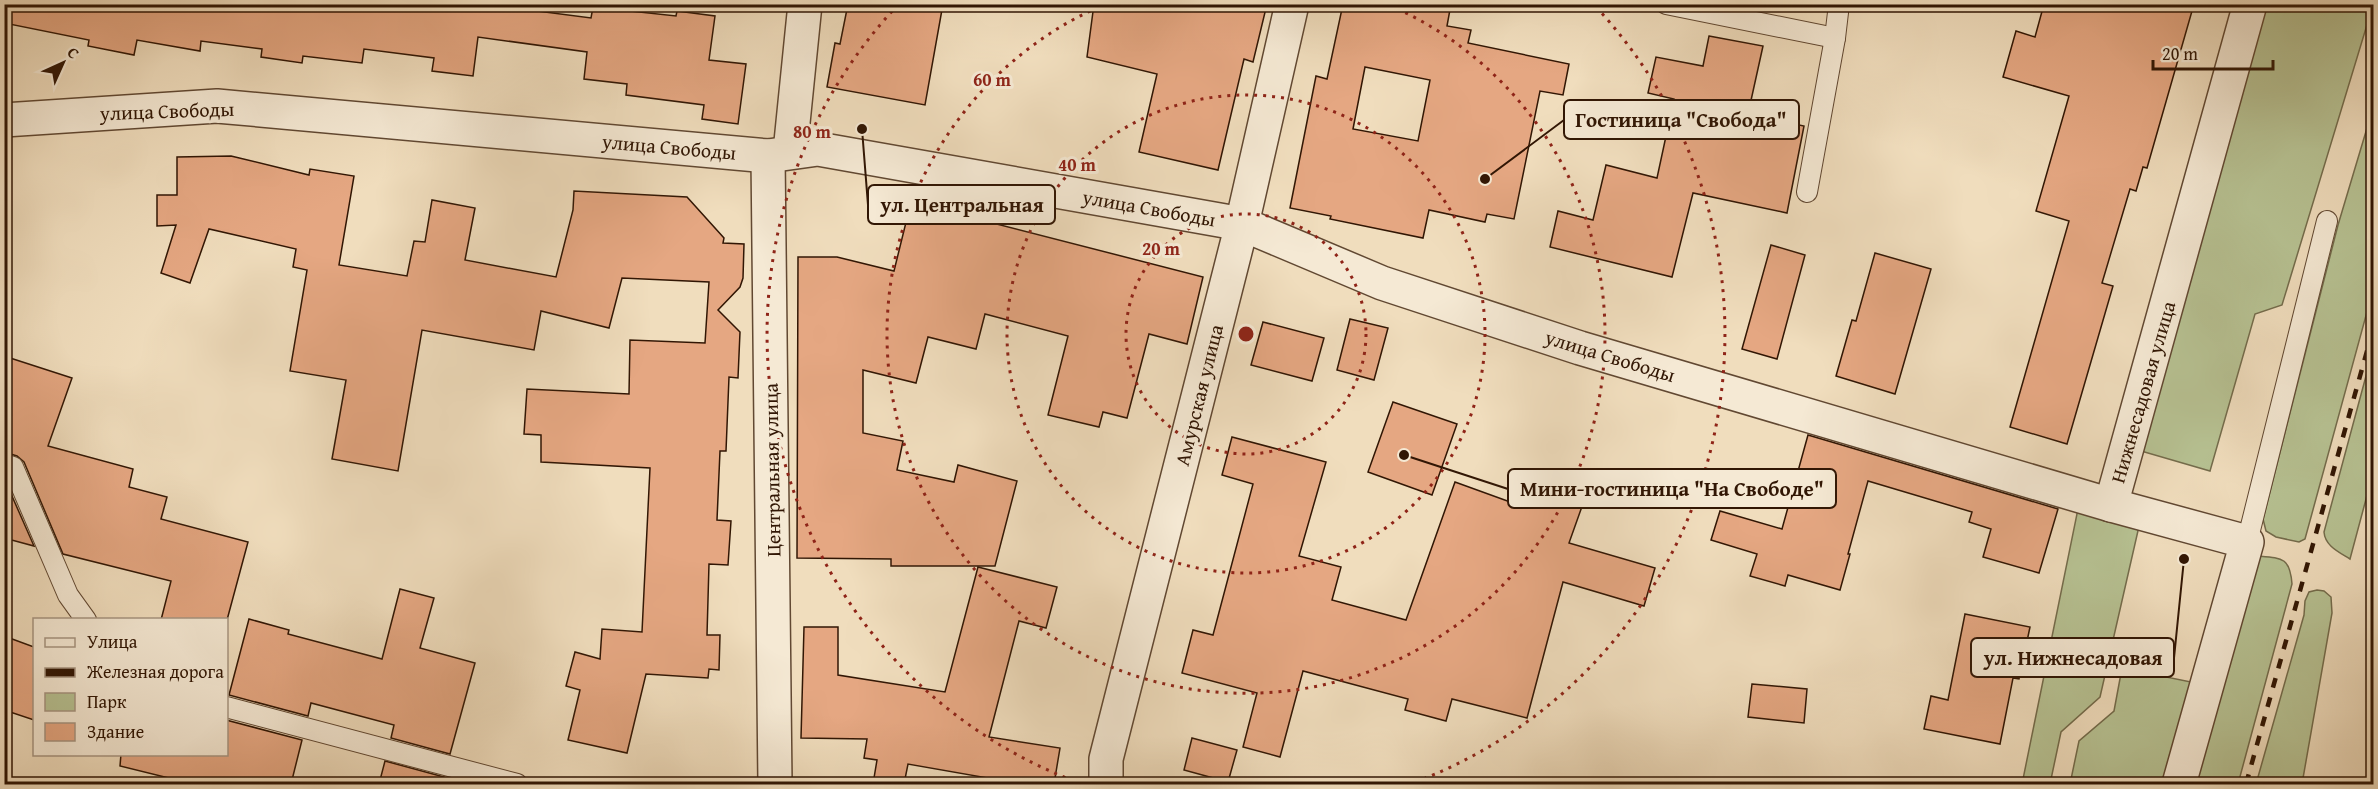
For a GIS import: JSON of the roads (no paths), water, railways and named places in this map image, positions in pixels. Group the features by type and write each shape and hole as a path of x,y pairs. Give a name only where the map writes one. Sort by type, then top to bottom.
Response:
{"street":[{"name":"Центральная улица","path":"775,784 779,154 805,4"},
{"name":"Амурская улица","path":"1106,784 1106,759 1242,224 1292,4"},
{"name":"Нижнесадовая улица","path":"2247,542 2112,504 2250,4"},
{"name":"улица Свободы","path":"4,120 217,106 779,154 818,149 1242,224 1382,283 1580,348 2112,504"},
{"path":"2179,784 2247,542"}],"lane":[{"path":"1666,4 1835,38"},
{"path":"1807,192 1839,4"},
{"path":"2247,542 2327,220"},
{"path":"4,464 13,467 68,595 85,618"},
{"path":"228,707 517,784"}],"railway":[{"path":"2246,784 2374,326"}],"place":[{"name":"ул. Центральная","path":"862,129"},
{"name":"Гостиница \"Свобода\"","path":"1485,179"},
{"name":"Мини-гостиница \"На Свободе\"","path":"1404,455"},
{"name":"ул. Нижнесадовая","path":"2184,559"}]}
